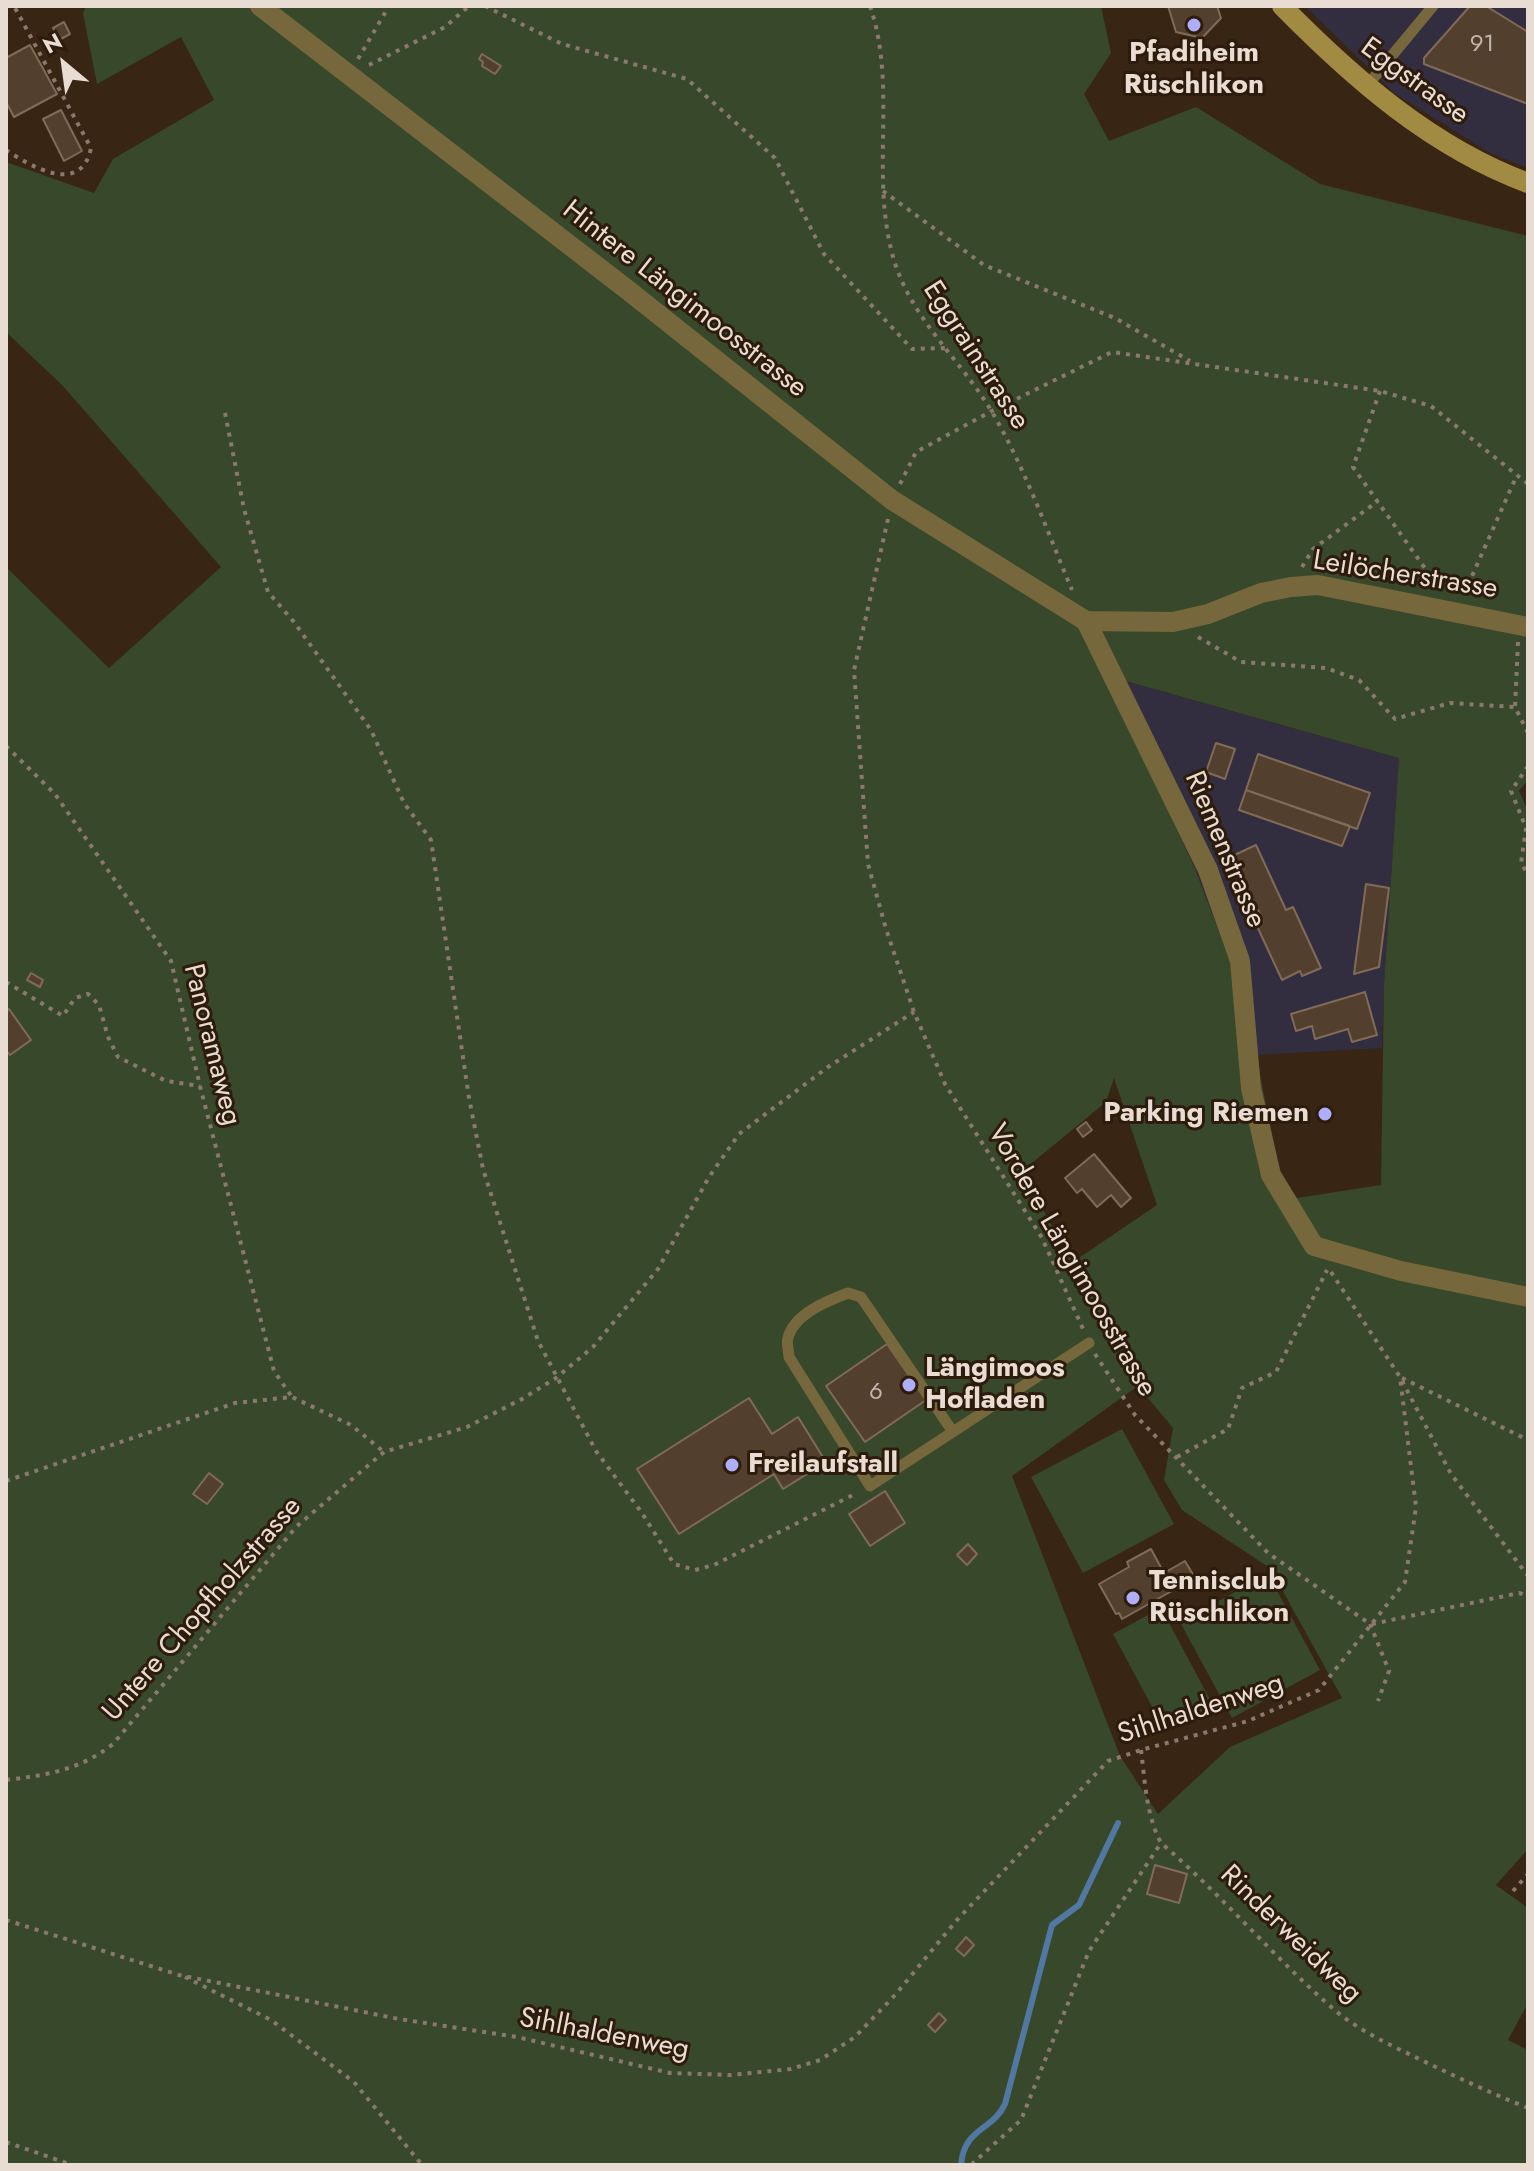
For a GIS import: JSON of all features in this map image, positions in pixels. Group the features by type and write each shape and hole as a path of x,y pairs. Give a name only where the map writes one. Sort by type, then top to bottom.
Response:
{"main road":[{"name":"Eggstrasse","path":"1282,6 1366,87 1438,138 1528,183"}],"street":[{"name":"Hintere Längimoosstrasse","path":"260,6 629,291 892,500 1086,621"},
{"name":"Leilöcherstrasse","path":"1086,621 1173,622 1208,614 1261,593 1318,585 1523,625"},
{"name":"Riemenstrasse","path":"1086,621 1213,883 1240,961 1251,1088 1271,1175 1314,1246 1401,1271 1528,1297"}],"lane":[{"path":"1366,87 1433,6"},
{"path":"953,1432 861,1297 848,1293 825,1302 799,1321 787,1339 789,1357 870,1486 953,1432 1089,1343"}],"path":[{"path":"6,150 38,168 63,175 78,172 88,161 91,148 14,6"},
{"path":"349,75 389,6"},
{"path":"349,75 445,27 469,6"},
{"path":"485,6 562,44 687,79 775,158 824,254 875,311 912,349 945,348"},
{"name":"Eggrainstrasse","path":"870,6 877,25 882,81 883,191 894,259 912,304 992,411 1022,470 1086,621"},
{"path":"883,191 984,265 1115,318 1195,364"},
{"name":"Vordere Längimoosstrasse","path":"1370,1624 1268,1553 1135,1415 1109,1379 1089,1343 1042,1238 945,1084 914,1012 868,864 854,670 892,500 916,452 1112,352 1380,391 1431,406 1528,484"},
{"path":"1380,391 1353,467 1456,612"},
{"path":"225,413 244,509 268,592 294,622 371,730 404,803 431,840 469,1098 483,1169 538,1341 596,1451 642,1513 674,1564 695,1570 714,1565 870,1486"},
{"path":"1456,612 1517,475"},
{"path":"1291,587 1313,549 1378,501"},
{"path":"1173,622 1241,662 1326,668 1359,680 1395,719 1450,703 1515,707"},
{"path":"1523,625 1515,707 1528,733"},
{"name":"Panoramaweg","path":"6,746 55,794 171,961 274,1371 292,1397"},
{"path":"1528,766 1511,791 1526,828 1521,863 1528,874"},
{"path":"6,982 63,1016 75,998 88,994 99,1005 108,1037 118,1057 166,1081 200,1086"},
{"name":"Untere Chopfholzstrasse","path":"6,1780 65,1770 96,1757 113,1744 297,1526 384,1452 467,1427 556,1378 593,1347 658,1269 709,1177 739,1134 828,1067 914,1012"},
{"path":"1177,1457 1228,1429 1242,1388 1276,1372 1328,1268 1400,1377 1451,1474 1528,1576"},
{"path":"1400,1377 1528,1440"},
{"name":"Sihlhaldenweg","path":"6,1920 179,1975 399,2019 517,2037 670,2073 731,2075 791,2069 820,2060 855,2037 896,1994 956,1921 1108,1761 1248,1721 1319,1690 1405,1582 1416,1507 1400,1377"},
{"path":"6,1481 235,1403 292,1397 351,1425 384,1452"},
{"path":"1378,1701 1389,1671 1370,1624 1519,1593 1528,1596"},
{"path":"973,2165 1021,2120 1089,1951 1161,1843 1154,1830 1141,1750"},
{"name":"Rinderweidweg","path":"1161,1843 1228,1903 1287,1966 1340,2014 1381,2040 1474,2086 1528,2108"},
{"path":"1513,1891 1528,1874"},
{"path":"179,1975 271,2020 354,2082 422,2165"},
{"path":"6,2142 72,2165"}],"shaded area":[{"path":"1305,6 1528,6 1528,168 1490,153 1394,93"},
{"path":"1107,676 1399,758 1382,1048 1256,1055 1236,976 1195,869"}],"green space":[{"path":"86,6 1101,6 1111,53 1084,94 1109,141 1196,107 1320,184 1528,236 1528,780 1519,791 1528,811 1528,1849 1496,1885 1528,1908 1528,2003 1508,2040 1528,2050 1528,2165 6,2165 6,567 109,668 221,567 63,386 6,332 6,162 94,193 113,159 214,100 181,37 97,84 83,13","holes":["1108,676 1399,758 1384,985 1381,1185 1297,1198 1280,1174 1236,976 1195,869","1114,1078 1157,1205 1073,1262 1021,1172 1106,1102","1138,1386 1173,1428 1164,1480 1182,1510 1270,1568 1342,1698 1230,1747 1158,1814 1120,1756 1012,1476"]},
{"path":"1122,1429 1174,1524 1083,1573 1031,1477"},
{"path":"1268,1574 1320,1670 1232,1718 1180,1622"},
{"path":"1161,1608 1213,1705 1165,1731 1113,1634"}],"building":[{"name":"Pfadiheim Rüschlikon","path":"1168,6 1217,6 1221,18 1202,38 1176,32"},
{"path":"1470,6 1486,6 1528,32 1528,104 1424,64 1424,58"},
{"path":"64,22 70,34 59,40 53,28"},
{"path":"30,45 57,94 14,117 6,102 6,58"},
{"path":"482,54 501,66 495,74 482,66 483,62 479,59"},
{"path":"61,110 82,151 64,161 43,119"},
{"path":"1216,743 1235,749 1225,779 1206,772"},
{"path":"1258,754 1370,793 1357,829 1246,790"},
{"path":"1246,790 1350,826 1342,846 1239,810"},
{"path":"1256,845 1286,910 1293,907 1321,968 1302,976 1300,971 1282,980 1256,924 1263,921 1258,910 1254,912 1228,858"},
{"path":"1366,884 1389,888 1379,967 1354,974"},
{"path":"31,973 43,980 40,987 27,980"},
{"path":"1365,992 1377,1035 1352,1042 1348,1029 1315,1039 1312,1026 1296,1031 1291,1014"},
{"path":"9,1009 31,1040 10,1055 6,1050 6,1011"},
{"path":"1086,1122 1092,1130 1083,1137 1077,1129"},
{"path":"1094,1154 1131,1198 1121,1207 1111,1195 1097,1207 1082,1189 1077,1193 1065,1178"},
{"path":"887,1344 926,1400 865,1442 826,1386"},
{"name":"Freilaufstall","path":"749,1398 772,1434 798,1417 826,1462 783,1489 774,1474 679,1534 637,1469"},
{"path":"209,1473 223,1484 207,1504 193,1494"},
{"path":"885,1491 905,1523 870,1546 849,1514"},
{"path":"968,1544 977,1554 967,1565 957,1555"},
{"name":"Tennisclub Rüschlikon","path":"1151,1549 1164,1573 1185,1561 1195,1578 1122,1619 1099,1584 1129,1567 1127,1562"},
{"path":"1155,1865 1187,1874 1179,1903 1147,1894"},
{"path":"966,1937 974,1945 964,1956 956,1949"},
{"path":"939,2013 946,2020 935,2032 928,2025"}],"waterway":[{"path":"961,2165 967,2143 1000,2113 1005,2104 1052,1925 1079,1905 1118,1823"}],"place":[{"name":"Pfadiheim Rüschlikon","path":"1194,25"},
{"name":"Parking Riemen","path":"1325,1114"},
{"name":"Längimoos Hofladen","path":"909,1385"},
{"name":"Freilaufstall","path":"732,1465"},
{"name":"Tennisclub Rüschlikon","path":"1133,1598"}]}
